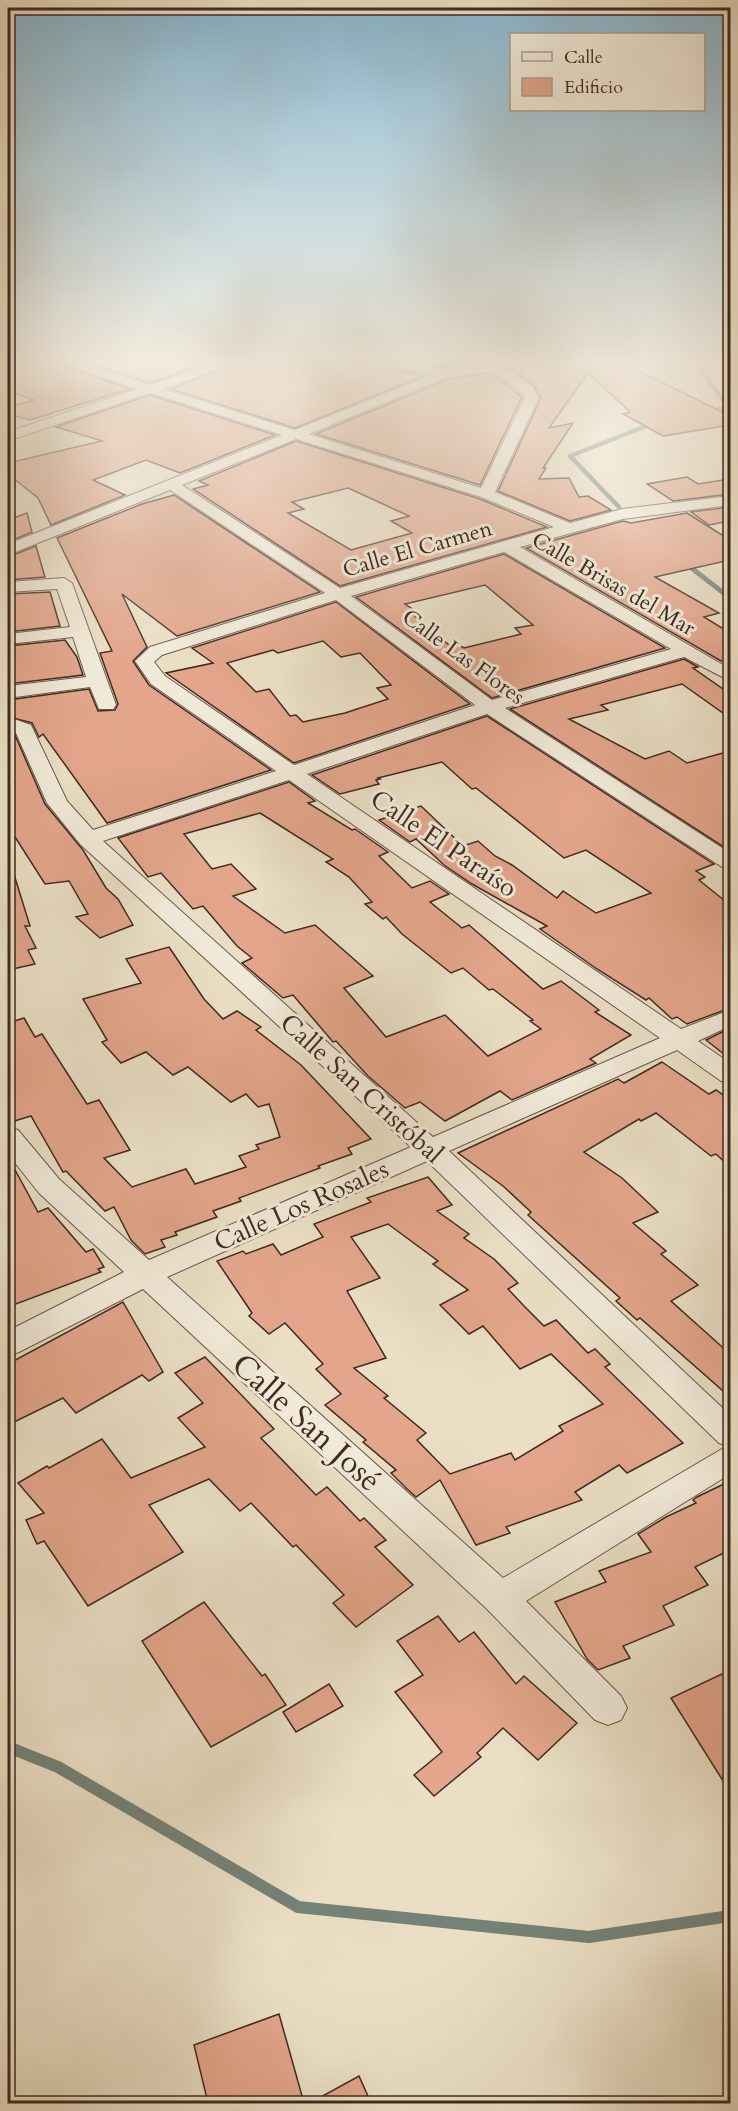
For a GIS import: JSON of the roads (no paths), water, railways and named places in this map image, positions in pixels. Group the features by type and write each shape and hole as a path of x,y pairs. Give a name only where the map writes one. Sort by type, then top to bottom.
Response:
{"street":[{"path":"8,550 235,460"},
{"path":"379,460 486,494 569,528"},
{"path":"486,494 502,460"},
{"name":"Calle Las Flores","path":"172,485 338,594 489,706 730,862"},
{"name":"Calle El Carmen","path":"156,651 338,594 622,514 730,500"},
{"name":"Calle Brisas del Mar","path":"506,546 730,676"},
{"path":"8,587 64,583 106,705"},
{"path":"8,639 82,631"},
{"name":"Calle El Paraíso","path":"156,651 144,661 158,680 730,1075"},
{"path":"88,839 489,706 686,651"},
{"path":"8,692 97,681"},
{"name":"Calle San Cristóbal","path":"12,727 24,729 57,803 88,839 429,1148 730,1434"},
{"name":"Calle Los Rosales","path":"8,1344 146,1274 730,1017"},
{"name":"Calle San José","path":"8,1136 49,1186 500,1598 609,1708"},
{"path":"500,1598 730,1458"}],"waterway":[{"path":"573,460 619,507"},
{"path":"685,563 730,598"},
{"path":"8,1747 58,1767 298,1907 589,1937 730,1916"}]}
